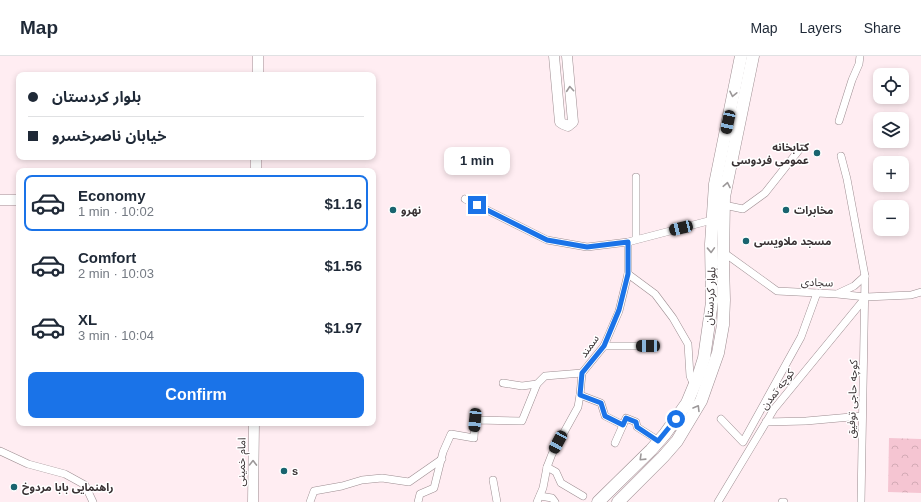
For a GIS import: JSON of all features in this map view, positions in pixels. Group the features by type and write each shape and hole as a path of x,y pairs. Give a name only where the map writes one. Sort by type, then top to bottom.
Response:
{"main road":[{"path":"258,56 258,72"},
{"path":"264,56 264,72"},
{"path":"554,56 560,122 568,126 573,122 567,56"},
{"name":"بلوار کردستان","path":"598,502 665,434 687,403 699,374 704,358 711,315 712,220 715,184 741,56"},
{"name":"بلوار کردستان","path":"618,502 663,457 676,441 701,401 718,353 723,325 724,197 753,56"},
{"path":"0,200 16,200"},
{"name":"امام خمینی","path":"253,502 254,426"}],"street":[{"path":"839,121 852,80 859,64 860,56"},
{"path":"724,205 742,209 765,194 799,150"},
{"name":"کوچه حاجی توفیق","path":"841,156 865,276 866,297 861,502"},
{"path":"636,177 636,239"},
{"path":"465,199 547,240 587,247 628,242 712,220"},
{"name":"سمند","path":"539,499 552,454 578,407 582,373 604,346 619,310 628,274 628,242"},
{"name":"سجادی","path":"723,252 777,291 866,297 921,292"},
{"path":"628,274 655,294 673,318 688,344 690,376 694,386"},
{"path":"837,294 854,286 865,276"},
{"name":"کوچه تمدن","path":"721,419 743,442 802,337 817,293"},
{"name":"کوچه تمدن","path":"718,502 774,409 866,297"},
{"path":"604,346 648,346"},
{"path":"418,502 420,494 434,488 442,459 452,434 474,438 475,420 522,421 537,384 545,376 582,373"},
{"path":"503,383 522,386 537,384"},
{"path":"580,395 601,403 605,416 623,425"},
{"path":"766,422 806,422 862,416"},
{"path":"615,443 626,418 636,422 637,427 658,441"},
{"path":"0,452 28,464 65,474 85,485 93,502"},
{"path":"310,502 314,491 342,486 362,480 382,478 409,482 442,459"},
{"path":"547,467 556,472 561,483 583,496"},
{"path":"493,480 497,502"},
{"path":"539,499 552,498 555,502"}],"green space":[{"path":"889,438 921,439 921,493 888,492"}],"place":[{"name":"کتابخانه عمومی فردوسی","path":"817,153"},
{"name":"نهرو","path":"393,210"},
{"name":"مخابرات","path":"786,210"},
{"name":"مسجد ملاویسی","path":"746,241"},
{"name":"s","path":"284,471"},
{"name":"راهنمایی بابا مردوخ","path":"14,487"}],"route":[{"path":"477,205 547,240 587,247 628,242 628,274 619,310 604,346 582,373 580,395 601,403 605,416 623,425 626,418 636,422 637,427 658,441 676,419"}]}
